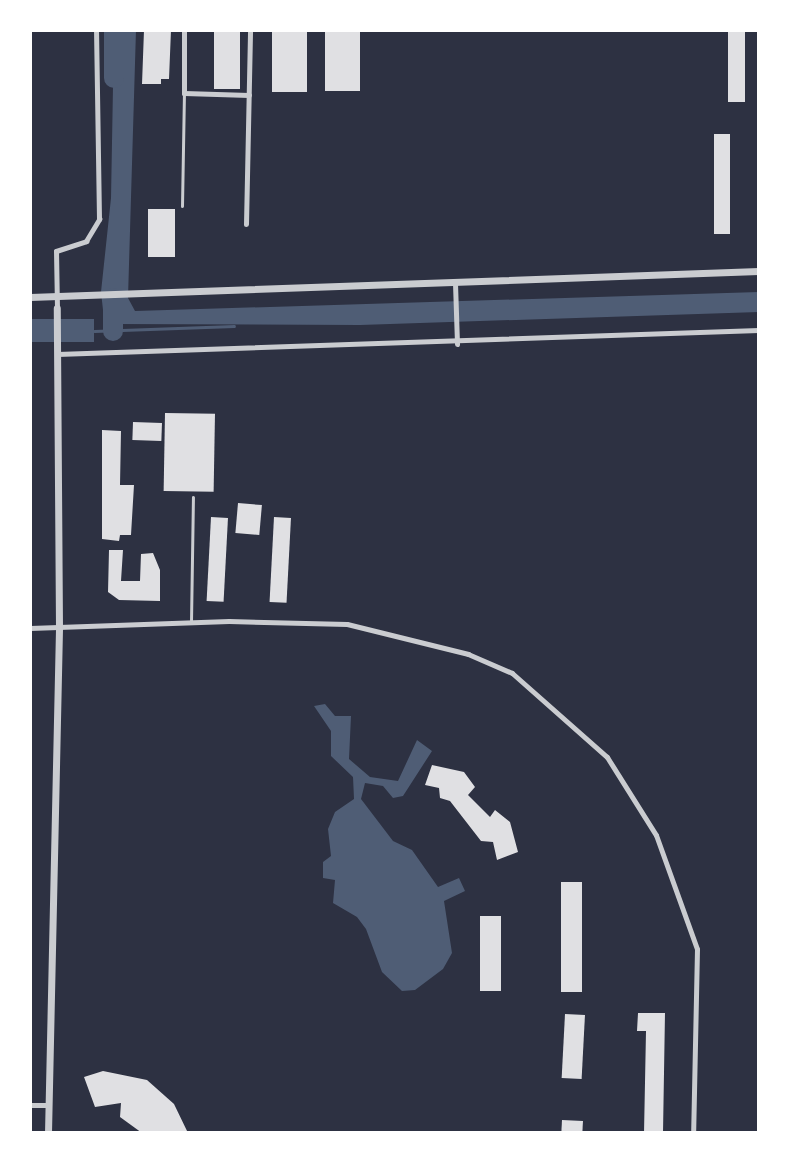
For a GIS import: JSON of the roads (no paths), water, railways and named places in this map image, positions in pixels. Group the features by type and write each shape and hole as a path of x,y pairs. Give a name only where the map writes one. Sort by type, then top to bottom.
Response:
{"street":[{"path":"48,1133 59,627 56,251 86,241 99,219 96,30"},
{"path":"184,30 184,93 249,95"},
{"path":"246,224 250,30"},
{"path":"30,297 759,271"},
{"path":"455,283 457,344"},
{"path":"57,354 457,344 759,330"},
{"path":"30,628 191,622 347,624 468,654 512,673 607,757 656,835 697,949 693,1133"},
{"path":"30,1105 48,1105"}],"lane":[{"path":"182,206 184,93"},
{"path":"191,622 193,497"}],"water":[{"path":"114,30 136,30 128,298 135,311 759,292 759,312 360,325 114,324 103,310 101,292 111,198"},
{"path":"30,319 94,319 94,342 30,342"},
{"path":"325,704 335,716 351,716 349,759 370,777 398,781 417,740 432,751 403,796 393,798 383,786 365,783 361,799 393,841 412,850 438,887 459,878 465,891 444,901 452,953 443,969 415,990 402,991 382,972 366,929 357,917 333,903 335,880 323,878 323,862 331,856 328,829 335,812 354,799 353,777 331,756 331,731 314,706"}],"waterway":[{"path":"114,30 114,78"},
{"path":"113,298 113,331"},
{"path":"94,331 234,326"}]}
